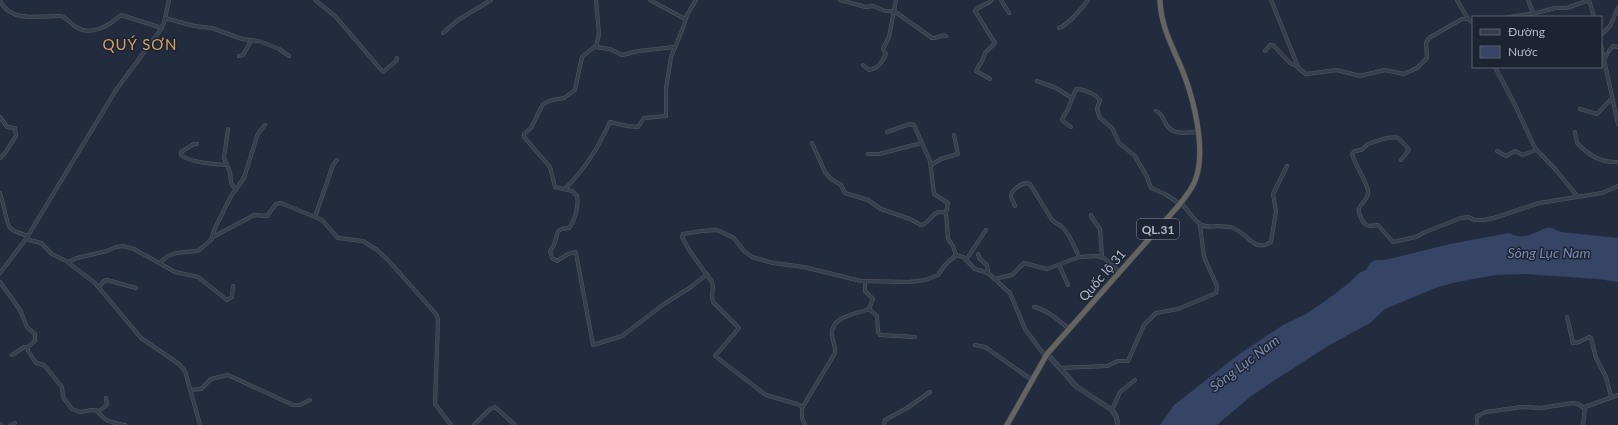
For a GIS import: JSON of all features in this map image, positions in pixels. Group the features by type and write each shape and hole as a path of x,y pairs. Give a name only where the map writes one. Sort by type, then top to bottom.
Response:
{"highway":[{"name":"Quốc lộ 31","path":"1007,425 1046,355 1180,203 1189,192 1196,178 1199,153 1190,91 1164,29 1161,18 1160,0"}],"street":[{"path":"0,273 27,238 116,90 162,28 169,0"},
{"path":"315,0 335,16 383,72 396,62 397,58"},
{"path":"443,33 458,20 491,0"},
{"path":"596,0 599,34 596,47 582,57 575,90 564,98 552,100 543,104 531,128 524,135 524,139 550,167 555,187 572,191 577,196 577,207 570,227 558,232 554,245 550,249 552,258 557,262 571,252 576,253 593,345 604,343 622,336 707,274"},
{"path":"650,0 685,19"},
{"path":"565,189 591,159 610,122 638,127 644,118 666,116 667,82 670,62 685,19 696,0"},
{"path":"840,0 866,7 872,6 885,11 894,11 932,38 946,36"},
{"path":"863,65 871,70 882,64 886,54 883,49 889,36 896,0"},
{"path":"990,79 976,71 985,53 995,43 975,11 992,0"},
{"path":"1001,0 1009,13"},
{"path":"1059,28 1063,27 1077,14 1088,0"},
{"path":"1271,0 1298,67 1300,71 1306,74 1337,70 1360,76 1385,70 1399,74 1409,73 1417,68 1427,58 1426,42 1429,38 1462,19 1468,19"},
{"path":"1457,0 1468,19 1472,21"},
{"path":"1528,0 1533,13"},
{"path":"1514,16 1572,6 1589,0 1594,16"},
{"path":"0,1 7,11 18,15 27,18 62,16 78,28 85,31 101,29 121,15 162,28"},
{"path":"1602,34 1610,26 1618,8"},
{"path":"165,18 194,26 212,28 251,41 259,41 279,49 289,56"},
{"path":"240,56 243,55 251,41"},
{"path":"1265,51 1270,45 1273,45 1290,62 1298,67"},
{"path":"1609,51 1613,46 1618,48"},
{"path":"596,47 610,49 622,55 639,51 674,47"},
{"path":"1602,51 1618,124"},
{"path":"1604,60 1607,54"},
{"path":"1496,68 1536,150 1556,170 1578,197"},
{"path":"1037,81 1056,88 1072,98"},
{"path":"1071,127 1062,120 1077,89 1090,93 1100,100 1098,109 1100,118 1112,128 1119,143 1135,156 1147,177 1151,188 1180,203 1200,224 1206,226 1222,225 1234,228 1243,233 1259,246 1271,242 1276,210 1273,194 1287,166"},
{"path":"1580,108 1597,114 1612,98"},
{"path":"1156,111 1160,112 1167,126 1173,132 1197,132"},
{"path":"0,117 7,127 15,128 16,136 0,158"},
{"path":"887,132 912,124 915,127 931,165 933,193 948,202 946,212 948,238 956,255"},
{"path":"159,263 174,253 200,250 209,243 216,225 244,178 257,136 265,125"},
{"path":"228,129 224,158 230,172 231,183 236,190"},
{"path":"1575,132 1576,143 1592,156 1603,162 1618,162"},
{"path":"931,165 941,159 958,154 954,135"},
{"path":"1401,160 1409,150 1398,138 1395,137 1383,138 1380,142 1367,145 1361,150 1355,151 1352,154 1368,190 1367,198 1359,208 1358,212 1365,225 1368,227 1378,226 1392,242 1416,237 1461,218 1469,217 1474,220 1483,220 1500,216 1539,202 1602,193 1618,186"},
{"path":"812,143 825,172 831,179 841,185 843,191 847,194 868,200 881,209 910,219 921,225 927,223 934,214 946,212"},
{"path":"868,154 879,154 922,143"},
{"path":"197,144 194,144 181,152 181,155 188,159 227,165"},
{"path":"1497,151 1506,156 1515,151 1523,155 1536,150"},
{"path":"315,217 337,160"},
{"path":"1015,206 1011,197 1012,194 1021,185 1026,183 1030,184 1052,220 1061,226 1066,232 1079,258"},
{"path":"0,193 6,209 8,226 12,230 27,238 39,242 52,254 68,262 99,287 141,338 171,357 182,366 185,371 200,425"},
{"path":"213,236 254,215 267,216 275,205 279,203 285,204 326,223 338,238 363,241 377,250 388,260 434,311 438,320 435,404 451,425"},
{"path":"1091,215 1100,229 1102,257"},
{"path":"1060,368 1104,366 1118,361 1128,361 1144,325 1156,313 1179,308 1216,292 1217,286 1204,257 1200,224"},
{"path":"803,407 766,395 715,356 739,328 713,302 712,298 714,286 711,278 689,250 682,236 685,233 716,230 732,237 747,254 756,259 773,264 804,267 865,282 909,282 925,280 938,276 947,263 956,255"},
{"path":"966,260 986,230"},
{"path":"68,262 123,246 134,249 178,273 198,277 227,300 232,297 233,286"},
{"path":"978,254 980,260 987,265 988,273"},
{"path":"956,255 961,256 975,268 988,273 1010,293 1025,329 1046,355 1077,387 1112,410 1116,416 1118,425"},
{"path":"994,279 1012,275 1024,263 1045,269 1079,258 1093,256 1102,257 1120,272"},
{"path":"1059,265 1068,285"},
{"path":"99,287 107,280 136,288"},
{"path":"0,282 20,310 26,327 35,334 35,341 28,347 24,347 12,355"},
{"path":"865,282 865,291 873,299 869,309"},
{"path":"1034,307 1043,309 1057,318 1069,329"},
{"path":"805,425 802,418 803,407 835,353 836,348 832,333 835,325 843,317 869,309"},
{"path":"869,309 877,316 878,332 880,335 916,337"},
{"path":"1567,317 1573,343 1589,337 1591,338 1596,358 1607,381 1611,396"},
{"path":"975,345 985,347 1032,380"},
{"path":"28,347 28,351 36,363 44,365 62,387 63,397 72,409 80,412 101,410 107,405 106,398"},
{"path":"190,390 201,389 211,379 226,374 293,404 300,405 310,400"},
{"path":"1112,410 1120,392 1135,380"},
{"path":"884,425 885,420 907,408 930,392"},
{"path":"1584,408 1611,396 1618,395"},
{"path":"1477,425 1477,416 1486,412 1522,407 1541,408 1573,403 1584,408"},
{"path":"474,425 490,409 495,407 515,425"},
{"path":"1583,425 1584,408"},
{"path":"97,411 103,418 111,423 126,425"},
{"path":"10,425 15,424"}],"water":[{"name":"Sông Lục Nam","path":"1546,228 1552,228 1561,232 1618,238 1618,282 1598,279 1523,274 1496,275 1438,287 1385,309 1370,323 1328,346 1250,397 1217,425 1160,425 1174,405 1238,355 1283,325 1306,314 1328,299 1349,283 1359,273 1366,270 1370,263 1375,260 1385,260 1450,244 1509,233 1523,236"}],"district":[{"name":"QUÝ SƠN","path":"140,44"}]}
